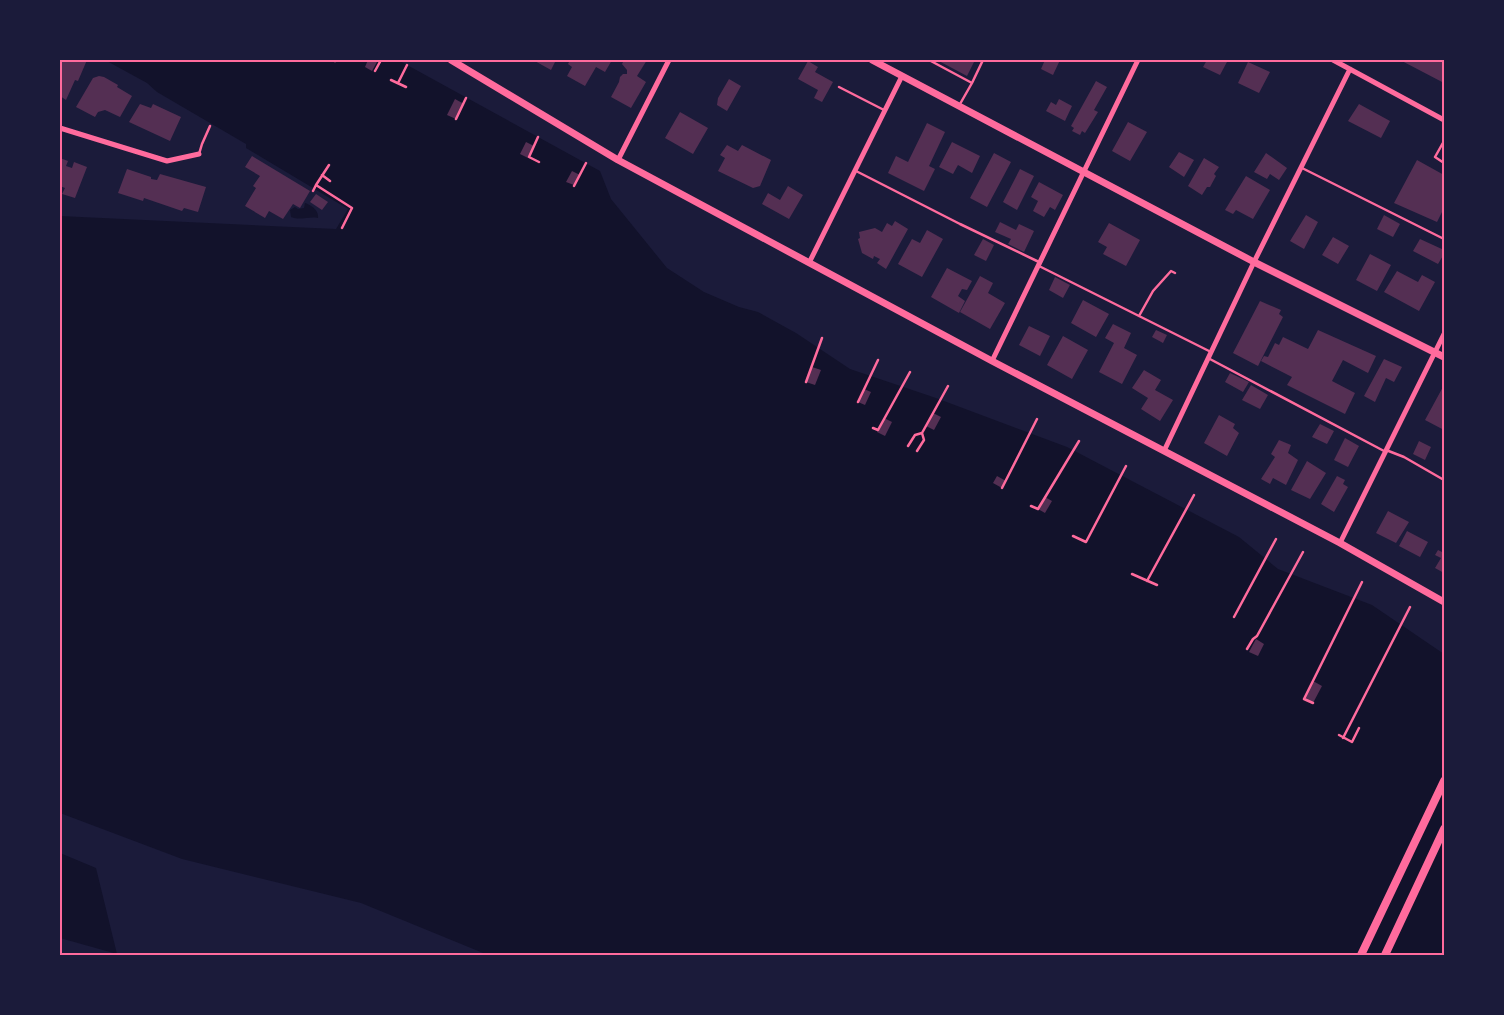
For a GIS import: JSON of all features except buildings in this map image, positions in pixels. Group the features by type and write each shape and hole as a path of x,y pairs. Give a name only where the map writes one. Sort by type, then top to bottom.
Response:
{"main road":[{"path":"1361,955 1444,781"},
{"path":"1385,955 1444,829"}],"street":[{"path":"451,60 618,160 992,361 1340,543 1444,602"},
{"path":"618,160 669,60"},
{"path":"872,60 1254,262 1444,356"},
{"path":"992,361 1138,60"},
{"path":"1333,60 1444,120"},
{"path":"1164,451 1254,262 1350,69"},
{"path":"809,263 902,76"},
{"path":"60,128 167,161 199,154"},
{"path":"1340,543 1444,334"}],"lane":[{"path":"929,60 972,83"},
{"path":"959,106 983,60"},
{"path":"839,87 885,110"},
{"path":"199,154 210,126"},
{"path":"1444,142 1435,157 1444,163"},
{"path":"1301,167 1444,239"},
{"path":"855,170 1139,316 1386,451 1404,457 1444,480"},
{"path":"1139,316 1153,291 1171,271 1175,273"}],"path":[{"path":"374,71 381,60"},
{"path":"398,83 408,65"},
{"path":"391,80 406,87"},
{"path":"456,119 466,98"},
{"path":"538,137 529,157 540,162"},
{"path":"574,186 586,163"},
{"path":"313,191 329,164"},
{"path":"322,175 330,181"},
{"path":"316,185 352,208 342,228"},
{"path":"342,218 346,220"},
{"path":"806,382 822,338"},
{"path":"858,402 878,360"},
{"path":"873,428 878,430 910,372"},
{"path":"917,451 924,440 922,433 948,386"},
{"path":"1002,488 1037,419"},
{"path":"908,446 915,435 922,433"},
{"path":"1031,506 1038,509 1079,442"},
{"path":"1073,536 1086,542 1126,466"},
{"path":"1147,580 1194,495"},
{"path":"1234,617 1276,538"},
{"path":"1247,650 1253,639 1257,636 1303,552"},
{"path":"1132,574 1157,585"},
{"path":"1313,703 1304,699 1362,582"},
{"path":"1343,738 1410,607"},
{"path":"1339,735 1352,742 1359,728"}],"shaded area":[{"path":"105,60 398,60 600,171 611,199 667,268 704,292 739,307 758,312 796,333 850,369 936,398 1067,447 1239,537 1278,569 1372,605 1444,654 1444,955 488,955 361,903 182,859 60,813 60,216 336,229 348,209 246,148 246,144 157,92 147,83"},
{"path":"305,203 316,210 318,218 298,219 291,217 290,210 295,207 298,209 304,208"},
{"path":"60,853 96,868 117,954 60,938"}]}
